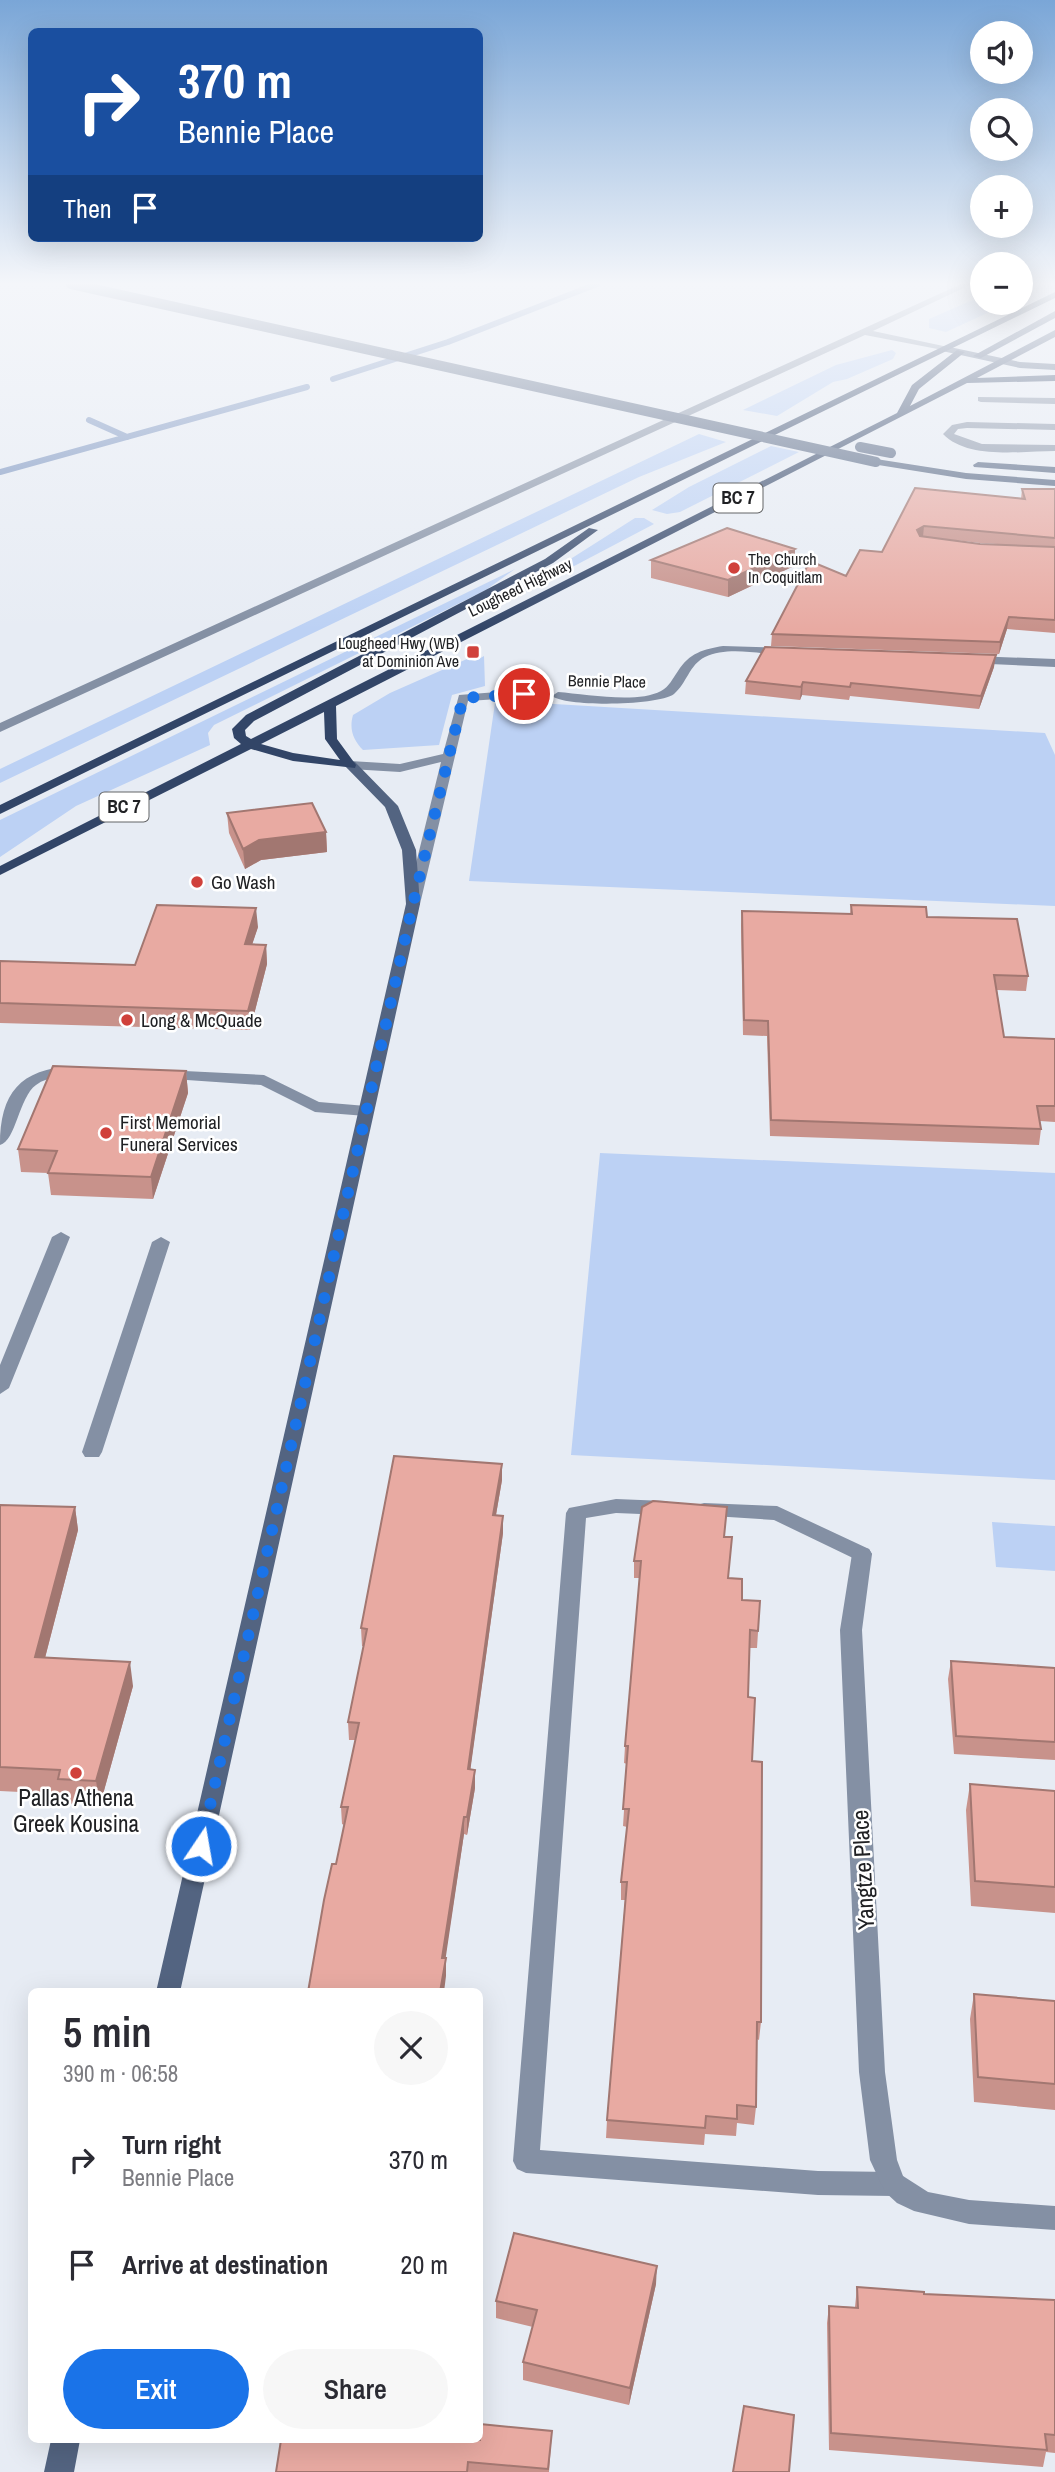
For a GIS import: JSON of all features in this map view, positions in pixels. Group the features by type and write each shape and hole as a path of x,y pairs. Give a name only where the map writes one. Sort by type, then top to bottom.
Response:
{"main road":[{"path":"593,399 876,462 966,476 1055,483"},
{"path":"644,399 891,453 975,465 1055,470"},
{"name":"Lougheed Highway","path":"0,810 841,399"},
{"path":"901,414 909,399"},
{"name":"Lougheed Highway","path":"0,871 928,399"},
{"path":"350,765 290,755 249,744 238,733 242,724 250,718 549,561 638,498"},
{"path":"169,1988 413,904 409,850 391,806 350,765 331,739 330,703"},
{"path":"59,2472 65,2443"}],"street":[{"path":"0,728 719,399"},
{"path":"994,399 1055,401"},
{"path":"1055,426 975,425 953,429 948,434 949,437 971,445 1055,446"},
{"name":"Bennie Place","path":"558,696 657,697 672,690 692,660 709,652 795,653"},
{"path":"959,659 1055,663"},
{"path":"413,904 463,698 524,694"},
{"path":"350,765 400,768 449,756"},
{"path":"0,1140 27,1081 47,1072 91,1072"},
{"path":"146,1074 264,1080 315,1107 366,1111"},
{"path":"0,1388 61,1237"},
{"path":"92,1452 161,1242"},
{"name":"Yangtze Place","path":"616,1506 777,1513 862,1554 851,1630 872,2059 879,2134 894,2184 818,2183 526,2161 576,1513 616,1506"},
{"path":"894,2184 906,2195 934,2205 1055,2218"}],"shaded area":[{"path":"765,399 804,399 777,416 743,410"},
{"path":"699,434 726,442 639,477 0,783 0,769"},
{"path":"771,446 799,452 680,512 667,514 652,510 689,487"},
{"path":"635,518 644,518 654,524 559,574 550,572"},
{"path":"515,569 486,590 214,725 208,733 210,745 76,806 0,857 0,820"},
{"path":"484,656 485,686 452,695 439,745 363,750 357,742 352,730 353,715 390,693 467,659 475,661"},
{"path":"502,701 1045,733 1055,755 1055,906 469,881 495,703"},
{"path":"600,1153 1055,1173 1055,1480 571,1455"},
{"path":"992,1522 1055,1526 1055,1571 996,1567"}],"building":[{"path":"915,488 1025,499 1022,489 1055,489 1055,538 924,526 917,530 920,536 980,544 1055,547 1055,620 1009,617 1000,642 772,634 810,561 846,576 860,550 882,552"},
{"path":"727,528 795,549 728,580 651,560"},
{"path":"765,647 996,655 981,696 851,683 850,687 803,682 801,687 746,681"},
{"path":"312,803 326,832 259,840 243,849 227,813"},
{"path":"157,905 256,908 245,944 266,945 248,1011 0,1003 0,961 135,965"},
{"path":"851,905 926,907 927,917 1017,919 1028,976 994,975 1004,1037 1055,1039 1055,1106 1037,1106 1041,1129 771,1120 768,1021 744,1020 742,911 852,914"},
{"name":"First Memorial Funeral Services","path":"53,1066 186,1071 151,1177 48,1173 57,1151 18,1149"},
{"path":"394,1456 502,1464 493,1515 503,1516 468,1769 475,1770 467,1817 464,1817 442,1958 446,1958 441,1988 309,1988 324,1900 332,1864 336,1864 348,1807 341,1807 359,1723 348,1722 367,1629 361,1628"},
{"path":"653,1501 727,1507 724,1537 732,1537 728,1578 742,1579 742,1600 760,1601 758,1631 750,1630 748,1697 755,1698 752,1761 762,1762 761,2022 757,2022 756,2107 737,2105 737,2119 706,2116 705,2128 607,2120 627,1882 621,1882 629,1809 623,1809 628,1746 625,1746 641,1561 634,1561 642,1507"},
{"path":"0,1505 75,1507 35,1657 130,1662 96,1781 58,1779 60,1770 0,1767"},
{"path":"951,1661 1055,1668 1055,1742 956,1736"},
{"path":"970,1784 1055,1791 1055,1887 975,1881"},
{"path":"974,1994 1055,2001 1055,2084 978,2077"},
{"path":"514,2233 657,2266 630,2388 523,2362 537,2310 496,2301"},
{"path":"857,2287 924,2294 1055,2300 1055,2435 1045,2434 1047,2450 831,2433 829,2306 858,2308"},
{"path":"744,2406 794,2415 789,2472 733,2472"},
{"path":"483,2424 552,2431 548,2469 468,2462 467,2472 276,2472 281,2443 483,2443"}],"waterway":[{"path":"127,437 262,399"},
{"path":"89,420 127,437"},
{"path":"0,472 127,437"}],"place":[{"name":"The Church In Coquitlam","path":"734,568"},
{"name":"Lougheed Hwy (WB) at Dominion Ave","path":"473,652"},
{"name":"Go Wash","path":"197,882"},
{"name":"Long & McQuade","path":"127,1020"},
{"name":"First Memorial Funeral Services","path":"106,1133"},
{"name":"Pallas Athena Greek Kousina","path":"76,1773"}],"route":[{"path":"201,1846 413,904 463,698 491,694 524,694"}]}
